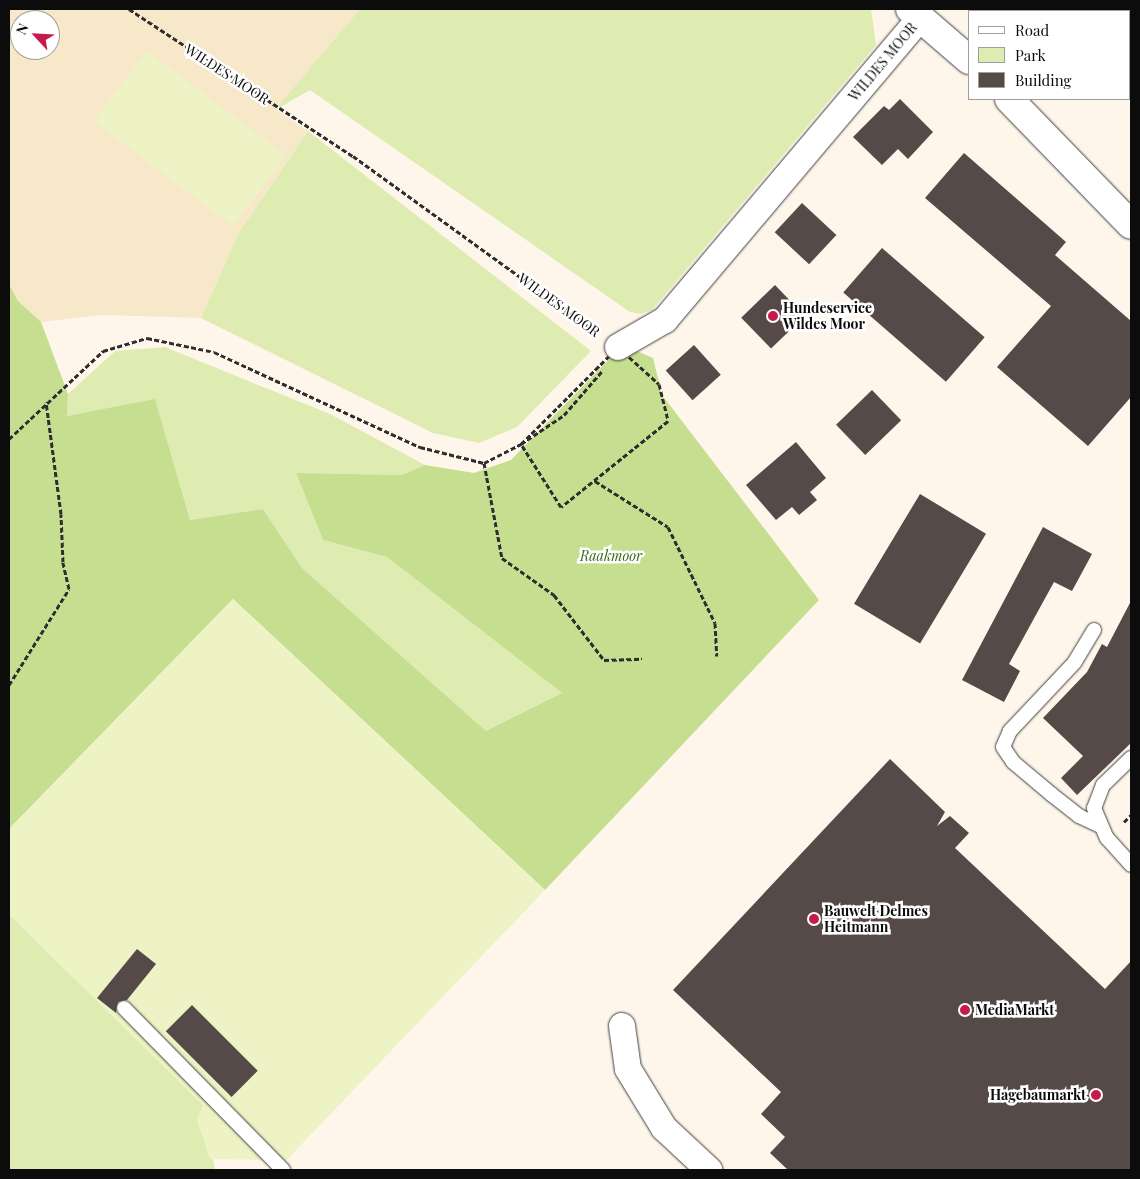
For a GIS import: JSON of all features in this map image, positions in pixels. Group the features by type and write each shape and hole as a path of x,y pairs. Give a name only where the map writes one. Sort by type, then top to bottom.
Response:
{"street":[{"name":"WILDES MOOR","path":"610,342 665,320 915,13"},
{"path":"915,13 968,59"},
{"path":"1010,100 1131,225"},
{"path":"622,1026 628,1069 664,1128 709,1170"}],"lane":[{"path":"1094,630 1075,662 1010,731 1003,747 1013,762 1051,794 1079,816 1098,825 1131,865"},
{"path":"1098,825 1094,808 1097,794 1131,758"},
{"path":"124,1008 283,1170"}],"path":[{"name":"WILDES MOOR","path":"129,9 353,156 610,342"},
{"path":"9,439 46,401 103,351 147,338 214,352 420,447 484,463 521,444 564,415 597,380 610,342"},
{"path":"521,444 610,342"},
{"path":"521,444 561,507 668,421 659,384 610,342"},
{"path":"9,685 69,589 63,562 61,514 46,401"},
{"path":"484,463 502,558 554,595 604,660 642,659"},
{"path":"595,481 668,527 715,623 717,656"}],"shaded area":[{"path":"9,9 360,9 276,110 308,131 238,234 201,318 102,315 41,322 18,301 9,284"}],"green space":[{"path":"360,9 871,9 876,45 652,310 641,314 630,312 310,90 275,110"},
{"path":"147,51 286,156 233,226 94,121"},
{"path":"308,131 591,351 517,427 479,443 433,433 201,318 238,234"},
{"name":"Raakmoor","path":"9,284 18,301 41,322 68,394 67,416 155,399 190,520 263,509 302,568 486,731 562,693 387,557 323,540 296,473 402,475 425,465 474,473 511,460 623,345 653,358 662,395 819,600 545,890 233,599 9,829"},
{"path":"165,347 330,414 425,465 402,475 296,473 323,540 387,557 562,693 486,731 302,568 263,509 190,520 155,400 67,416 68,394 115,351"},
{"path":"233,599 545,890 277,1170 265,1160 210,1159 197,1120 203,1105 9,914 9,829"},
{"path":"9,914 203,1105 215,1170 9,1170"}],"building":[{"path":"900,99 933,132 908,159 898,149 882,165 853,137 884,106 889,110"},
{"path":"964,153 1066,242 1055,255 1131,321 1131,397 1088,446 997,367 1051,306 925,198"},
{"path":"802,203 836,235 809,264 775,232"},
{"path":"882,248 985,337 946,382 843,293"},
{"name":"Hundeservice Wildes Moor","path":"775,285 805,316 771,349 741,318"},
{"path":"694,345 721,375 693,400 666,370"},
{"path":"872,390 901,420 865,455 836,425"},
{"path":"796,442 826,478 810,492 817,500 799,515 792,507 776,520 746,485"},
{"path":"920,494 986,534 920,643 854,604"},
{"path":"1043,527 1092,554 1072,591 1054,582 1009,664 1020,671 1004,702 962,680"},
{"path":"1131,601 1131,743 1077,795 1061,778 1083,756 1043,718 1087,672 1102,644 1107,647"},
{"path":"890,759 945,812 937,826 950,816 969,833 955,848 1105,989 1131,961 1131,1170 788,1170 770,1153 785,1137 761,1114 781,1092 673,990"},
{"path":"137,949 156,964 127,1000 118,1002 116,1013 97,998"},
{"path":"192,1005 258,1071 232,1097 166,1031"}],"place":[{"name":"Hundeservice Wildes Moor","path":"773,316"},
{"name":"Bauwelt Delmes Heitmann","path":"814,919"},
{"name":"MediaMarkt","path":"965,1010"},
{"name":"Hagebaumarkt","path":"1096,1095"}]}
